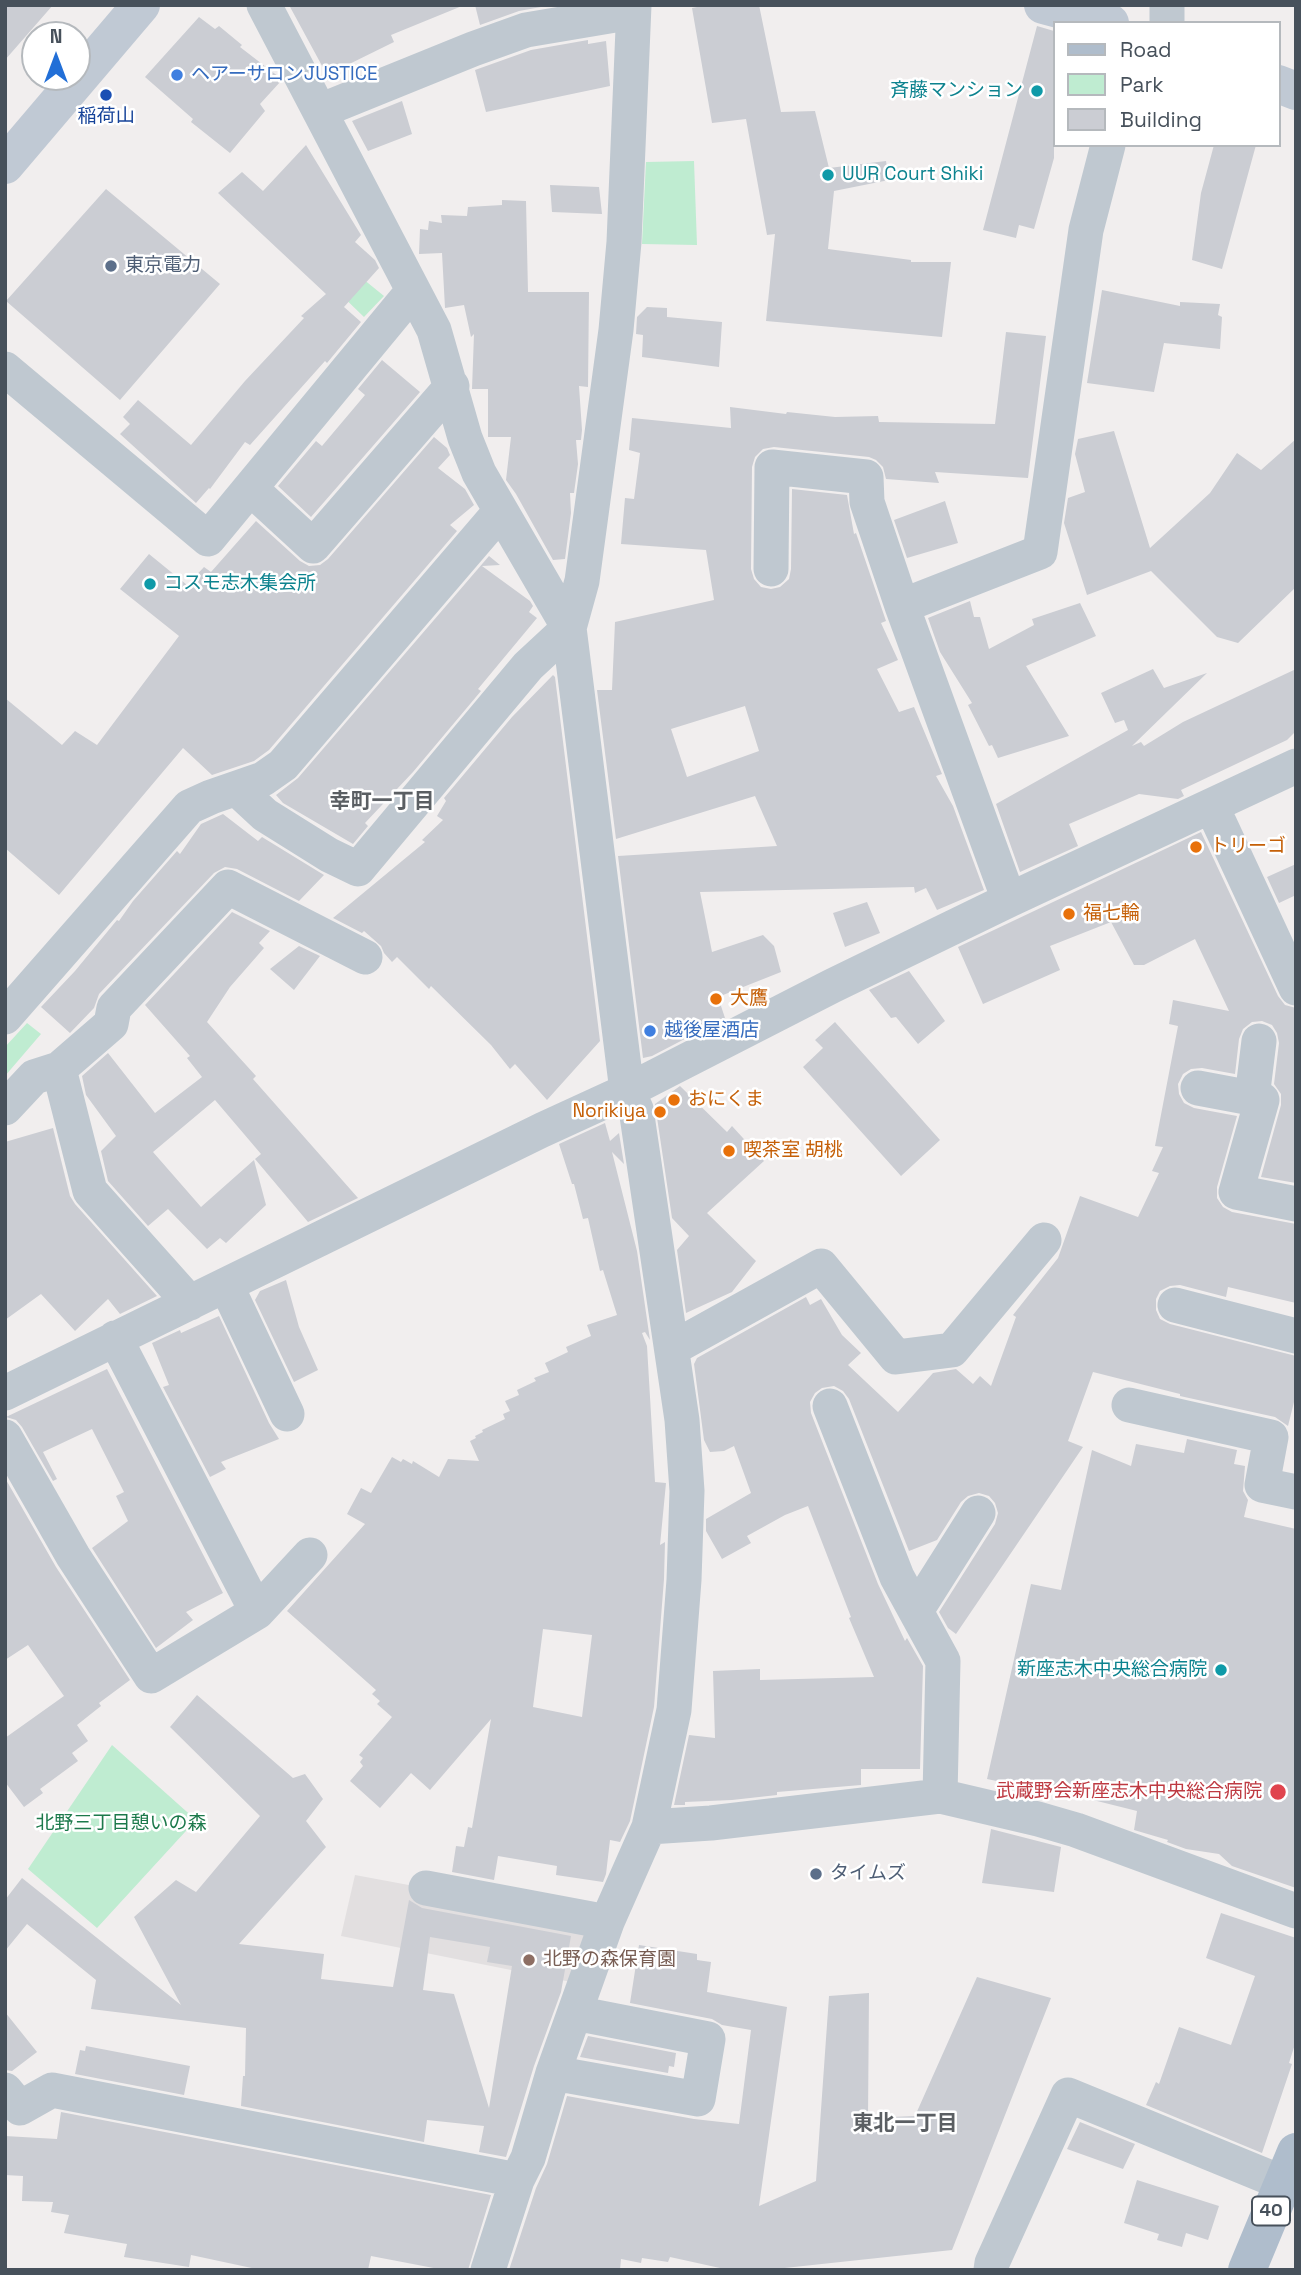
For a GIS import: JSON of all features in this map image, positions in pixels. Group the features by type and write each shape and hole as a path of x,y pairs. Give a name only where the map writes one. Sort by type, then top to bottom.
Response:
{"main road":[{"path":"5,165 141,5"},
{"path":"1043,5 1103,21"},
{"name":"40","path":"1247,2270 1289,2168"}],"street":[{"path":"264,5 434,330 465,438 479,473 569,628"},
{"path":"320,111 526,30 633,8 624,242 616,330 582,581 569,628 627,1091 636,1109 682,1420 687,1491 684,1580 674,1710 649,1827 607,1922 553,2073 528,2158 517,2180 488,2270"},
{"path":"902,606 1040,552 1086,230 1107,147"},
{"path":"5,369 208,539 413,291"},
{"path":"250,488 313,546 452,386"},
{"path":"771,569 772,467 866,477 867,502 902,606 1009,900"},
{"path":"5,1017 189,807 263,779 283,765 500,512"},
{"path":"238,790 265,816 329,855 358,869 528,666 569,628"},
{"path":"5,1393 627,1091 832,986 1009,900 1296,766"},
{"path":"1212,807 1296,988"},
{"path":"5,1108 34,1077 58,1069 111,1024 114,1008 228,887 365,957"},
{"path":"1252,1098 1259,1041"},
{"path":"58,1069 90,1191 190,1303"},
{"path":"1198,1088 1262,1100 1236,1192 1296,1204"},
{"path":"673,1348 821,1266 896,1357 952,1350 1044,1240"},
{"path":"226,1285 287,1414"},
{"path":"1175,1305 1296,1336"},
{"path":"115,1338 257,1612"},
{"path":"1129,1405 1271,1437 1262,1485 1296,1492"},
{"path":"830,1406 897,1577 943,1661 940,1796"},
{"path":"5,1437 73,1556 151,1676 257,1612 310,1555"},
{"path":"916,1611 978,1513"},
{"path":"649,1827 940,1796 1076,1830 1296,1910"},
{"path":"426,1888 607,1922"},
{"path":"553,2073 698,2099 708,2039 575,2013"},
{"path":"5,2090 20,2108 52,2090 517,2180"},
{"path":"991,2270 1068,2095 1289,2168"}],"shaded area":[{"path":"355,1875 607,1922 586,1985 341,1936"}],"green space":[{"path":"694,161 697,245 642,244 646,162"},
{"path":"352,270 384,296 364,317 334,288"},
{"path":"27,1023 41,1034 5,1076 5,1047"},
{"name":"北野三丁目憩いの森","path":"112,1745 196,1820 97,1928 28,1869"}],"building":[{"path":"5,5 53,5 39,21 21,21 21,42 5,60"},
{"path":"289,5 462,6 391,35 394,42 327,75"},
{"path":"475,5 552,5 519,11 480,25"},
{"name":"UUR Court Shiki","path":"707,5 759,5 781,112 815,111 829,168 886,161 889,180 834,191 828,249 911,262 951,262 942,337 766,321 775,234 767,235 746,119 712,123 692,8"},
{"path":"199,17 215,29 219,26 281,81 260,104 265,111 230,153 191,122 193,119 145,77"},
{"name":"斉藤マンション","path":"1037,26 1052,30 1054,158 1034,229 1019,225 1016,238 983,230"},
{"path":"588,40 588,44 606,41 610,86 486,112 475,70 531,50"},
{"path":"402,101 412,134 368,151 352,121"},
{"path":"306,145 361,235 355,242 375,260 379,268 344,307 361,322 327,363 325,361 250,445 245,442 210,489 196,503 120,434 130,424 123,417 138,400 191,445 245,381 304,318 301,316 326,294 218,193 242,172 263,191"},
{"path":"1213,147 1255,147 1222,269 1192,260 1201,193"},
{"path":"550,185 599,187 602,214 552,212"},
{"path":"106,189 220,284 120,400 6,301"},
{"path":"502,200 526,201 528,292 589,292 588,387 579,386 582,430 581,440 576,440 578,464 574,493 570,493 571,513 565,559 553,560 506,480 511,437 488,437 488,389 472,389 474,334 471,337 464,305 445,308 442,253 419,254 420,229 428,230 429,221 442,223 441,215 467,216 468,207 502,205"},
{"path":"1102,290 1180,306 1180,302 1220,304 1220,349 1164,343 1154,392 1087,383"},
{"path":"647,307 667,308 667,317 722,322 719,367 642,357 643,335 636,334 637,317"},
{"path":"1006,332 1046,336 1028,478 935,472 939,483 886,479 883,467 869,457 774,447 763,449 755,457 752,467 751,569 754,579 761,587 780,587 789,579 792,489 847,495 854,534 856,533 886,621 881,623 898,660 877,669 899,712 914,707 942,774 936,776 953,806 984,890 937,910 926,888 915,893 914,887 700,892 712,952 763,935 774,946 781,972 718,997 725,1018 652,1056 643,1058 618,856 777,846 755,796 616,839 597,690 612,690 615,622 714,600 706,550 621,544 625,498 634,499 640,453 629,450 632,418 731,428 730,407 835,417 878,416 879,422 995,424","holes":["745,706 759,751 687,777 671,729"]},
{"path":"382,360 420,392 311,517 278,486 316,441 322,446 365,395 358,389"},
{"path":"1114,431 1150,548 1210,493 1237,453 1261,470 1296,439 1296,587 1238,643 1217,637 1151,571 1087,595 1064,523 1068,498 1085,492 1075,454 1078,439"},
{"path":"434,437 447,448 450,455 438,468 465,489 474,505 450,525 457,531 269,750 254,761 212,775 183,748 59,895 5,848 5,698 62,745 75,731 97,745 179,636 120,589 149,554 187,585 204,567 211,572 256,521 300,561 309,566 320,565"},
{"path":"945,501 958,543 907,558 894,520"},
{"path":"489,556 500,565 482,566 530,601 533,606 529,612 537,618 478,689 481,691 413,772 365,823 368,826 353,844 283,803 276,795 298,778"},
{"path":"970,601 974,617 980,617 989,649 1034,625 1032,619 1080,603 1096,636 1026,666 1069,736 998,758 992,745 989,746 968,705 972,703 940,652 928,618"},
{"path":"1153,669 1164,688 1207,673 1132,746 1141,742 1144,746 1183,722 1296,669 1296,731 1287,740 1181,790 1184,796 1178,799 1139,794 1069,824 1078,846 1020,872 996,804 1128,730 1124,720 1115,723 1101,693"},
{"path":"553,675 600,1041 547,1100 515,1064 510,1069 491,1045 397,957 392,962 381,946 364,931 362,933 333,918 425,842 422,840 443,820 437,816 446,801 444,798 512,717"},
{"path":"223,814 258,841 262,837 324,875 299,901 237,869 225,867 214,873 99,994 94,1008 70,1033 41,1007 117,920 119,921 177,851 180,854 201,824"},
{"path":"1201,832 1278,996 1285,1005 1296,1008 1296,1183 1261,1177 1281,1105 1281,1094 1274,1084 1279,1043 1272,1025 1262,1021 1252,1022 1243,1029 1239,1039 1235,1074 1202,1068 1191,1069 1183,1074 1178,1084 1179,1094 1184,1103 1194,1108 1237,1116 1217,1187 1217,1198 1223,1207 1232,1212 1296,1224 1296,1303 1228,1287 1226,1297 1180,1285 1160,1291 1156,1299 1156,1310 1160,1319 1170,1324 1296,1356 1296,1394 1288,1426 1275,1417 1180,1396 1093,1372 1068,1441 1083,1447 956,1634 948,1628 939,1612 995,1524 998,1513 995,1503 989,1496 979,1493 968,1496 961,1502 937,1540 909,1551 849,1399 843,1391 834,1386 822,1388 810,1402 811,1413 878,1584 905,1641 907,1638 923,1666 920,1769 861,1769 861,1785 674,1805 689,1735 715,1738 713,1671 760,1669 760,1680 874,1677 808,1506 747,1536 751,1543 722,1559 706,1531 706,1519 751,1493 734,1446 724,1451 710,1452 704,1440 694,1364 697,1358 806,1297 810,1305 821,1299 842,1335 861,1353 848,1365 898,1412 933,1373 956,1369 973,1384 980,1376 991,1386 1016,1317 1013,1315 1058,1258 1080,1196 1138,1217 1159,1173 1152,1171 1163,1147 1155,1146 1178,1026 1169,1024 1173,1000 1229,1011 1195,939 1144,965 1134,965 1111,922 1050,946 1060,970 983,1004 958,947"},
{"path":"1296,864 1296,895 1279,903 1267,877"},
{"path":"867,902 880,933 845,947 833,913"},
{"path":"232,912 270,931 259,943 264,948 230,987 207,1022 256,1076 253,1079 358,1198 308,1222 255,1159 261,1154 215,1100 153,1152 201,1207 254,1160 266,1205 226,1243 220,1238 207,1249 168,1209 148,1226 108,1181 101,1151 116,1136 86,1095 82,1076 108,1053 155,1113 202,1077 187,1058 190,1056 145,1005"},
{"path":"299,946 320,956 294,990 270,969"},
{"path":"909,971 945,1021 918,1044 896,1017 891,1018 869,990"},
{"path":"835,1022 940,1140 901,1176 803,1067 823,1048 815,1040"},
{"path":"680,1086 727,1132 732,1126 764,1161 707,1213 756,1261 732,1292 686,1313 677,1250 689,1236 672,1218 655,1104"},
{"path":"605,1123 610,1141 619,1133 624,1164 612,1152 637,1251 650,1340 645,1332 642,1333 647,1346 655,1482 666,1483 660,1545 665,1542 664,1579 654,1707 630,1821 620,1842 610,1840 603,1882 556,1875 557,1866 498,1856 494,1880 452,1872 456,1846 464,1847 468,1827 472,1828 491,1719 430,1790 411,1773 380,1808 350,1781 363,1766 360,1762 363,1758 359,1755 392,1717 377,1704 380,1701 372,1694 376,1690 287,1611 365,1524 347,1514 361,1488 371,1493 392,1457 401,1462 403,1459 412,1464 413,1461 439,1477 448,1459 479,1461 470,1441 483,1432 482,1430 505,1419 503,1414 510,1411 505,1401 519,1395 517,1390 536,1381 534,1378 549,1372 545,1363 568,1352 566,1347 591,1336 587,1325 617,1315 603,1270 600,1271 588,1218 583,1219 559,1144","holes":["543,1629 592,1635 582,1717 533,1707"]},
{"path":"53,1128 70,1196 157,1296 120,1314 108,1299 75,1331 41,1294 5,1320 5,1142"},
{"path":"286,1280 299,1327 318,1370 294,1382 255,1300 260,1291"},
{"path":"219,1316 279,1439 221,1462 226,1469 210,1477 163,1387 169,1385 152,1343"},
{"path":"107,1369 223,1593 186,1612 193,1620 156,1648 92,1548 128,1521 116,1496 124,1492 92,1429 43,1452 57,1479 53,1481 22,1427 16,1420 6,1417"},
{"name":"新座志木中央総合病院","path":"1187,1439 1237,1450 1234,1464 1245,1466 1243,1491 1248,1500 1244,1517 1296,1529 1296,1888 1232,1866 1219,1854 1186,1849 1167,1842 1168,1840 1134,1830 1137,1811 1069,1794 1068,1796 987,1779 1031,1584 1061,1590 1092,1450 1131,1466 1136,1444 1184,1453"},
{"path":"5,1478 56,1567 130,1680 99,1703 101,1706 77,1725 88,1741 72,1753 78,1761 40,1789 43,1793 24,1807 5,1782 5,1738 64,1696 28,1645 5,1660"},
{"path":"197,1695 293,1778 305,1774 323,1799 306,1821 326,1847 239,1944 324,1954 321,1979 393,1987 409,1900 422,1908 571,1936 561,1992 534,2066 506,2157 479,2152 484,2126 427,2120 424,2142 241,2106 246,2028 91,2009 96,1980 27,1924 5,1951 5,1900 22,1878 181,2005 134,1917 176,1880 196,1892 260,1816 170,1727","holes":["430,1937 490,1947 487,1962 512,1966 489,2108 454,1994 423,1990"]},
{"path":"991,1829 1061,1847 1054,1892 982,1883"},
{"path":"1221,1913 1296,1938 1296,2041 1289,2063 1292,2064 1262,2153 1146,2105 1156,2082 1159,2084 1179,2027 1231,2045 1255,1976 1206,1958"},
{"path":"639,1945 697,1954 697,1960 711,1962 707,1992 787,2007 759,2206 816,2181 829,1996 869,1993 868,2118 915,2116 977,1977 1051,1998 952,2250 766,2270 729,2270 670,2257 668,2262 642,2258 641,2263 621,2259 620,2270 509,2270 536,2188 547,2164 567,2096 694,2119 739,2124 751,2030 722,2025 712,2019 630,2003"},
{"path":"5,2012 37,2052 12,2071 5,2070"},
{"path":"588,2036 676,2053 674,2067 669,2066 668,2073 580,2057"},
{"path":"86,2046 190,2066 184,2095 75,2074 80,2050 85,2051"},
{"path":"61,2112 491,2195 468,2270 444,2270 371,2256 368,2270 261,2270 191,2255 189,2267 124,2257 127,2244 64,2233 69,2215 51,2212 53,2202 22,2201 23,2176 5,2175 5,2136 57,2139"},
{"path":"1080,2122 1135,2144 1123,2169 1067,2149"},
{"path":"1137,2180 1219,2206 1208,2240 1186,2233 1182,2247 1157,2240 1159,2234 1124,2223"}],"place":[{"name":"ヘアーサロンJUSTICE","path":"177,75"},
{"name":"斉藤マンション","path":"1037,91"},
{"name":"稲荷山","path":"106,95"},
{"name":"UUR Court Shiki","path":"828,175"},
{"name":"東京電力","path":"111,266"},
{"name":"コスモ志木集会所","path":"150,584"},
{"name":"トリーゴ","path":"1196,847"},
{"name":"福七輪","path":"1069,914"},
{"name":"大鷹","path":"716,999"},
{"name":"越後屋酒店","path":"650,1031"},
{"name":"おにくま","path":"674,1100"},
{"name":"Norikiya","path":"660,1112"},
{"name":"喫茶室 胡桃","path":"729,1151"},
{"name":"新座志木中央総合病院","path":"1221,1670"},
{"name":"武蔵野会新座志木中央総合病院","path":"1278,1792"},
{"name":"タイムズ","path":"816,1874"},
{"name":"北野の森保育園","path":"529,1960"}],"district":[{"name":"幸町一丁目","path":"382,802"},
{"name":"東北一丁目","path":"905,2124"}]}
